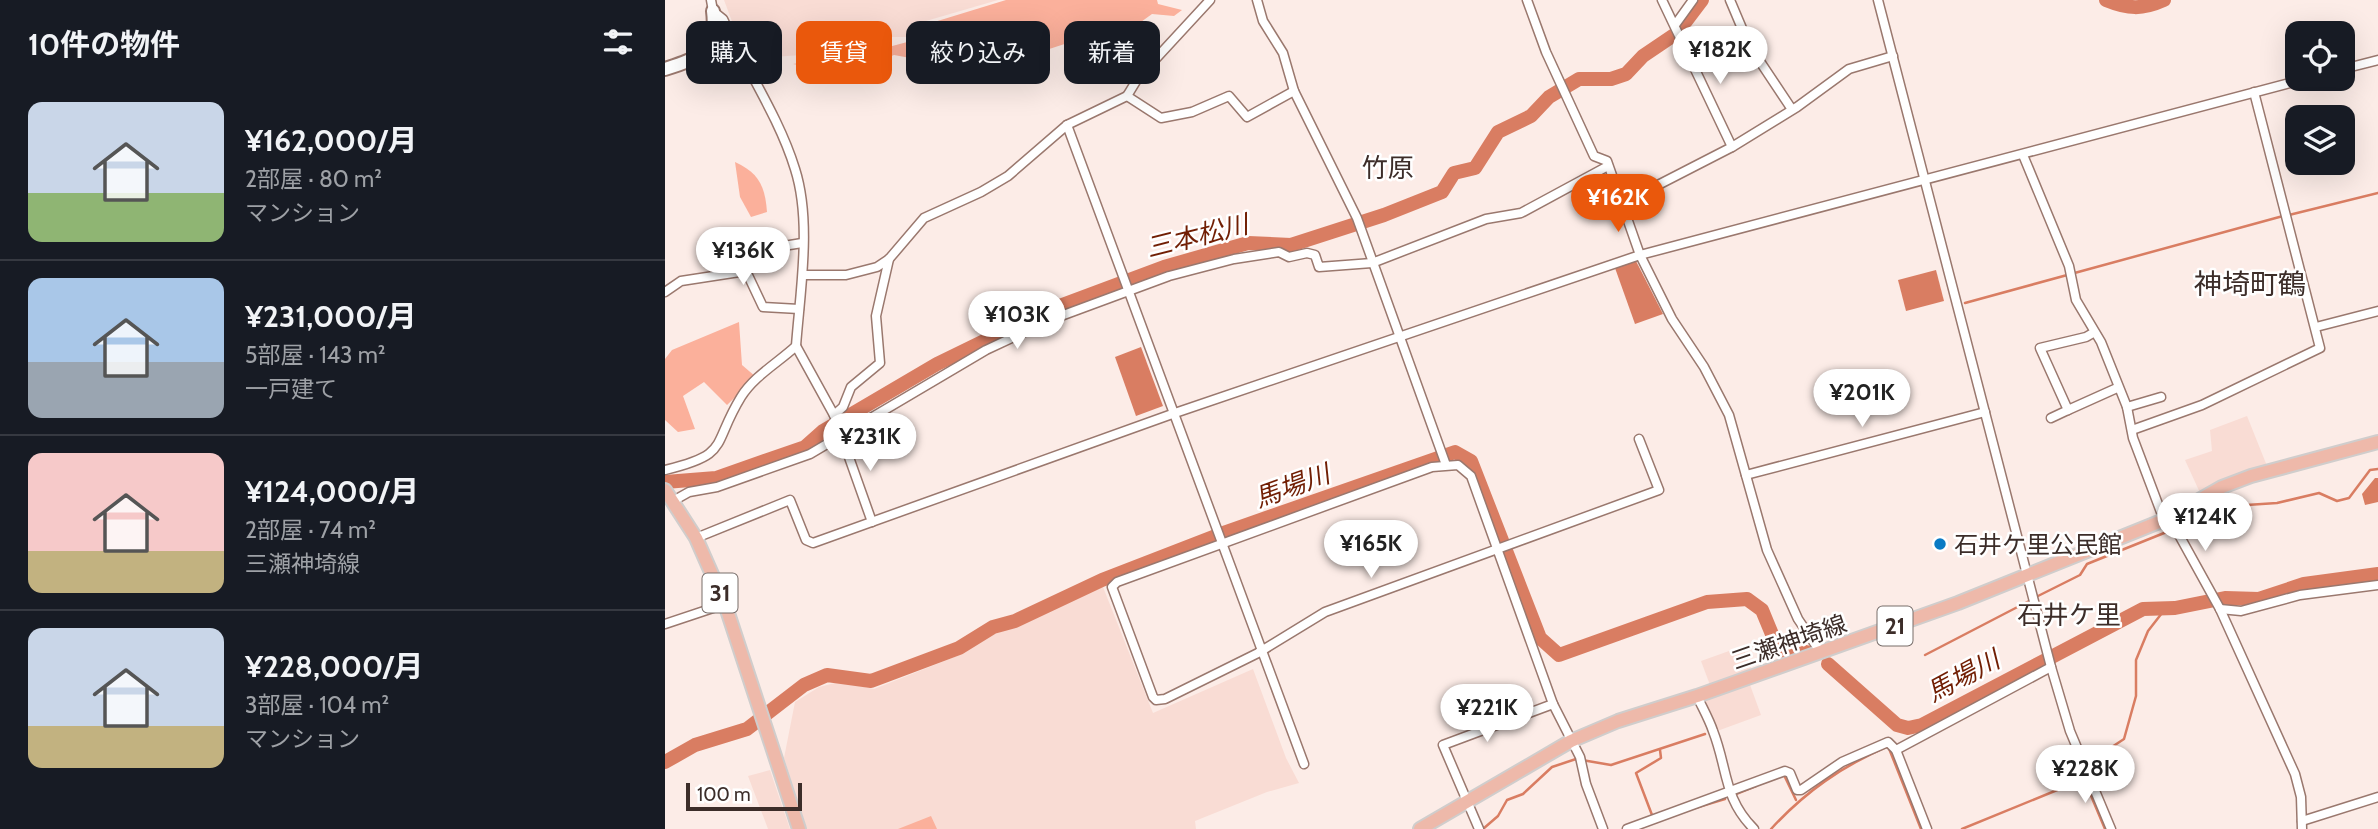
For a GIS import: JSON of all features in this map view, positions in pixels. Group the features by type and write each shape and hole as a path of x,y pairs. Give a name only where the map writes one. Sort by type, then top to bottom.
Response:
{"main road":[{"name":"三瀬神埼線","path":"1420,829 1571,741 1618,721 1821,653 2169,522 2222,487 2251,476 2378,442"},
{"name":"31","path":"669,496 696,538 725,604 799,829"}],"street":[{"path":"805,275 846,275 877,267 889,260 924,218 981,192 1008,176 1067,125 1126,96 1138,78 1210,0"},
{"path":"1257,0 1263,21 1283,53 1294,91 1357,218 1446,465"},
{"path":"1527,0 1594,156 1607,161 1640,255 1672,319 1704,367 1728,415 1778,576 1798,619 1821,653"},
{"path":"1662,0 1733,147"},
{"path":"1675,25 1693,0"},
{"path":"1730,0 1749,45 1791,108"},
{"path":"1878,0 2051,667 2070,731 2111,829"},
{"path":"665,69 702,54 712,42 715,28 712,6"},
{"path":"712,6 723,19 787,145 798,184 805,275 796,346 834,415 872,522"},
{"path":"1623,203 1733,147 1849,69 1893,56"},
{"path":"2355,66 2378,60"},
{"path":"696,538 786,500 792,503 809,543 1175,413 1640,255 2285,84"},
{"path":"1126,96 1161,118 1192,112 1229,96 1247,117 1294,91"},
{"path":"2132,430 2202,405 2320,348 2254,92"},
{"path":"1067,125 1304,764"},
{"path":"2023,155 2069,266 2075,300 2101,342 2169,522 2220,609 2295,774 2302,825 2378,797"},
{"path":"669,496 717,487 810,454 841,433 986,350 1050,320 1129,290 1169,276 1263,253 1279,252 1289,257 1307,253 1315,256 1319,267 1372,263 1486,219 1521,213 1608,166"},
{"path":"665,292 681,281 746,271 759,250 802,243"},
{"path":"834,415 843,407 851,387 880,363 876,316 889,260"},
{"path":"746,271 763,307 799,309"},
{"path":"2316,327 2378,311"},
{"path":"2068,410 2040,348 2093,333"},
{"path":"665,470 711,455 742,397 796,346"},
{"path":"2051,418 2117,388"},
{"path":"2127,407 2161,397"},
{"path":"1746,475 1985,412"},
{"path":"1603,829 1585,784 1581,762 1553,704 1497,549 1471,476 1458,465 1432,467 1223,542 1113,583 1112,591 1156,700 1165,699 1258,653 1262,648 1325,612 1497,549 1509,545 1659,490 1639,439"},
{"path":"2220,609 2241,611 2300,595 2378,585"},
{"path":"665,624 725,604"},
{"path":"1896,750 2051,667"},
{"path":"1697,696 1714,731 1729,793 1743,817 1754,829"},
{"path":"1479,829 1443,745 1553,704"},
{"path":"1627,829 1785,771 1790,773 1797,790 1801,790 1842,762 1888,742 1896,750 1927,829"}],"shaded area":[{"path":"724,0 998,0 926,21 906,21 906,37 892,37 892,21 796,21 796,55 782,56 782,21 732,21"},
{"path":"1006,0 1157,0 1158,4 1182,10 1174,16 1152,14 1142,21 1064,21 1064,44 1050,49 1050,21 938,21"},
{"path":"906,42 906,57 892,56 892,46"},
{"path":"735,162 750,171 759,181 765,195 767,212 751,217 740,197"},
{"path":"1636,261 1663,314 1635,324 1615,268"},
{"path":"1936,270 1944,301 1906,311 1898,280"},
{"path":"739,322 742,365 756,377 727,405 704,382 683,396 695,429 678,432 665,420 665,359 672,350"},
{"path":"1141,347 1163,406 1136,416 1115,357"},
{"path":"2247,416 2267,466 2201,495 2185,460 2212,451 2210,430"},
{"path":"2375,478 2378,478 2378,502 2365,505 2362,494"},
{"path":"1103,587 1153,713 1253,669 1286,758 1299,783 1267,792 1195,821 1196,829 807,829 784,758 795,702 819,687 839,682 874,689 957,656 986,638"},
{"path":"1743,646 1752,672 1746,674 1761,715 1709,734 1691,693 1710,685 1701,661"},
{"path":"770,770 790,829 768,829 748,776"},
{"path":"931,816 937,829 898,829"}],"waterway":[{"name":"三本松川","path":"665,482 716,478 805,447 823,431 937,364 1046,311 1164,267 1248,243 1291,245 1384,215 1442,192 1454,173 1475,168 1498,132 1531,116 1549,97 1579,79 1611,79 1626,74 1643,56 1677,33 1702,0"},
{"name":"三本松川","path":"2106,0 2135,7 2164,0"},
{"path":"2289,215 2378,193"},
{"path":"1965,303 2283,216"},
{"name":"馬場川","path":"665,762 695,745 747,729 804,685 827,675 871,681 959,648 993,627 1015,621 1102,580 1226,532 1455,452 1471,461 1540,638 1559,655 1707,602 1747,599 1762,610 1774,639 1791,658 1806,652"},
{"path":"2036,597 2080,575 2087,564 2184,525 2216,507 2277,503 2319,493 2337,501 2349,498 2370,470 2378,469"},
{"name":"馬場川","path":"1828,664 1897,725 1908,728 1922,725 2143,609 2175,608 2225,598 2259,599 2304,584 2378,574"},
{"path":"1925,655 2031,600"},
{"path":"2086,764 2124,739 2136,696 2136,660 2148,631 2162,613 2175,608"},
{"path":"1483,829 1498,816 1507,800 1523,794 1552,767 1576,759 1611,765 1705,734"},
{"path":"1771,829 1797,803 1825,781 1888,746 1921,829"},
{"path":"1652,815 1636,773 1661,758 1660,750"},
{"path":"1962,829 2084,779 2081,768"},
{"path":"1784,775 1796,800"},
{"path":"2084,779 2105,829"},
{"path":"1736,794 1756,786"},
{"path":"1695,808 1725,799"}],"place":[{"name":"石井ケ里公民館","path":"1940,544"}],"district":[{"name":"竹原","path":"1388,168"},
{"name":"神埼町鶴","path":"2250,284"},
{"name":"石井ケ里","path":"2069,615"}]}
